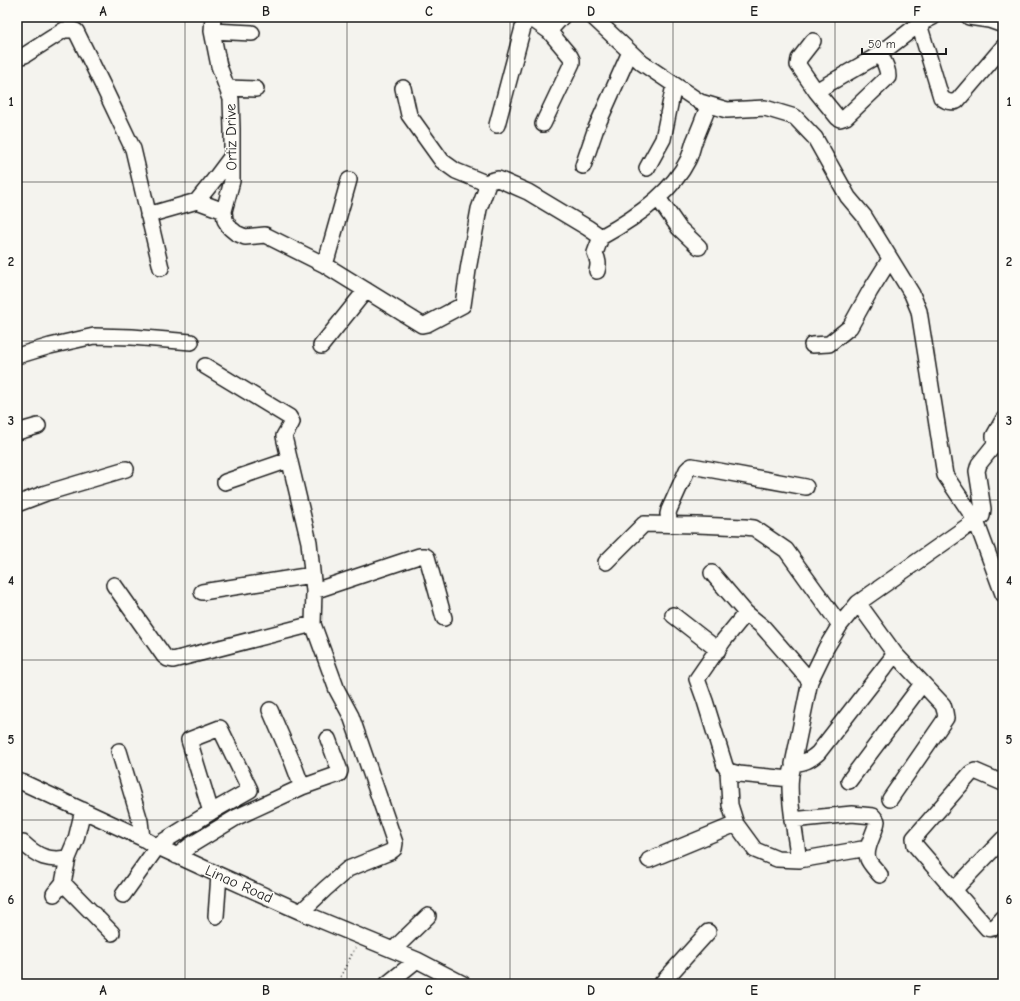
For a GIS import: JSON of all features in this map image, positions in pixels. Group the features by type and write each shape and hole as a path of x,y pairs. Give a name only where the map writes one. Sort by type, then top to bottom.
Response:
{"street":[{"path":"549,31 562,17"},
{"path":"592,17 642,63 700,102 727,110 765,108 795,117 815,138 848,197 864,216 912,294 919,311 945,475 976,521 1003,594"},
{"path":"816,91 880,54 919,24 933,17"},
{"path":"969,17 989,18 1003,25"},
{"path":"497,125 525,20 529,18 549,31 572,60 572,63 543,124"},
{"path":"213,24 252,33"},
{"name":"Ortiz Drive","path":"213,24 219,66 231,99 232,182 224,207"},
{"path":"919,24 941,97 945,101 949,102 957,100 1003,47"},
{"path":"17,55 25,55 64,30 76,31 133,149 161,268"},
{"path":"813,41 799,59 798,65 816,91 840,119 846,117 888,77 888,71 880,54"},
{"path":"583,166 596,128 630,52"},
{"path":"647,168 663,139 674,85"},
{"path":"227,88 256,89"},
{"path":"403,88 409,115 442,161 456,171 488,184"},
{"path":"597,271 599,265 595,254 601,237 621,226 665,192 688,160 708,105"},
{"path":"197,201 232,156"},
{"path":"214,180 224,207 225,220 230,228 236,233 244,237 265,235 325,265 422,325 428,324 464,305 468,270 479,209 490,181 498,179 528,192 601,237"},
{"path":"325,265 349,180"},
{"path":"658,198 679,228 699,247"},
{"path":"148,215 197,201 224,207"},
{"path":"812,345 829,344 850,327 890,259"},
{"path":"321,346 366,290"},
{"path":"17,356 50,346 94,336 132,337 191,342"},
{"path":"205,366 289,417 292,422 284,436 309,542 314,591 313,624 337,690 351,716 395,843 394,849 390,852 348,869 301,912"},
{"path":"799,860 792,820 790,779 810,682 826,648 840,625 858,603 982,516 981,494 977,471 979,464 999,443 994,436 1003,420"},
{"path":"17,432 38,426"},
{"path":"225,482 289,460"},
{"path":"670,524 668,514 669,510 687,470 692,466 806,487"},
{"path":"17,504 46,493 126,469"},
{"path":"606,562 642,525 646,524 754,528 786,550 840,625"},
{"path":"314,591 419,556 425,556 427,558 444,618"},
{"path":"712,573 746,614 764,627 810,682"},
{"path":"202,592 312,575"},
{"path":"114,585 164,656 172,660 313,624"},
{"path":"858,603 895,654 943,705 946,718 890,799"},
{"path":"673,614 718,650"},
{"path":"746,614 724,640 697,678 725,766 728,771 730,805 736,824 754,850 777,859 799,860 868,848"},
{"path":"793,764 805,762 818,753 895,654"},
{"path":"849,781 922,684"},
{"path":"270,710 302,787"},
{"path":"123,895 156,846 250,790 220,728 189,740 211,812"},
{"path":"177,856 191,845 237,817 302,787 339,774 340,771 328,739"},
{"path":"119,751 140,822 142,838"},
{"path":"728,771 739,774 790,779"},
{"path":"1003,783 975,771 971,773 914,838 915,845 989,930 1003,918"},
{"name":"Linao Road","path":"17,781 83,810 177,856 301,912 417,960 463,984"},
{"path":"83,810 76,839 58,888 112,933"},
{"path":"792,820 852,814 873,816 877,821 868,848 868,858 880,875"},
{"path":"649,860 736,824"},
{"path":"954,890 1003,839"},
{"path":"23,843 30,849 46,858 68,858"},
{"path":"216,916 219,875"},
{"path":"393,950 428,916"},
{"path":"661,984 708,932"},
{"path":"387,984 417,960"}],"path":[{"path":"337,984 361,936"}]}
